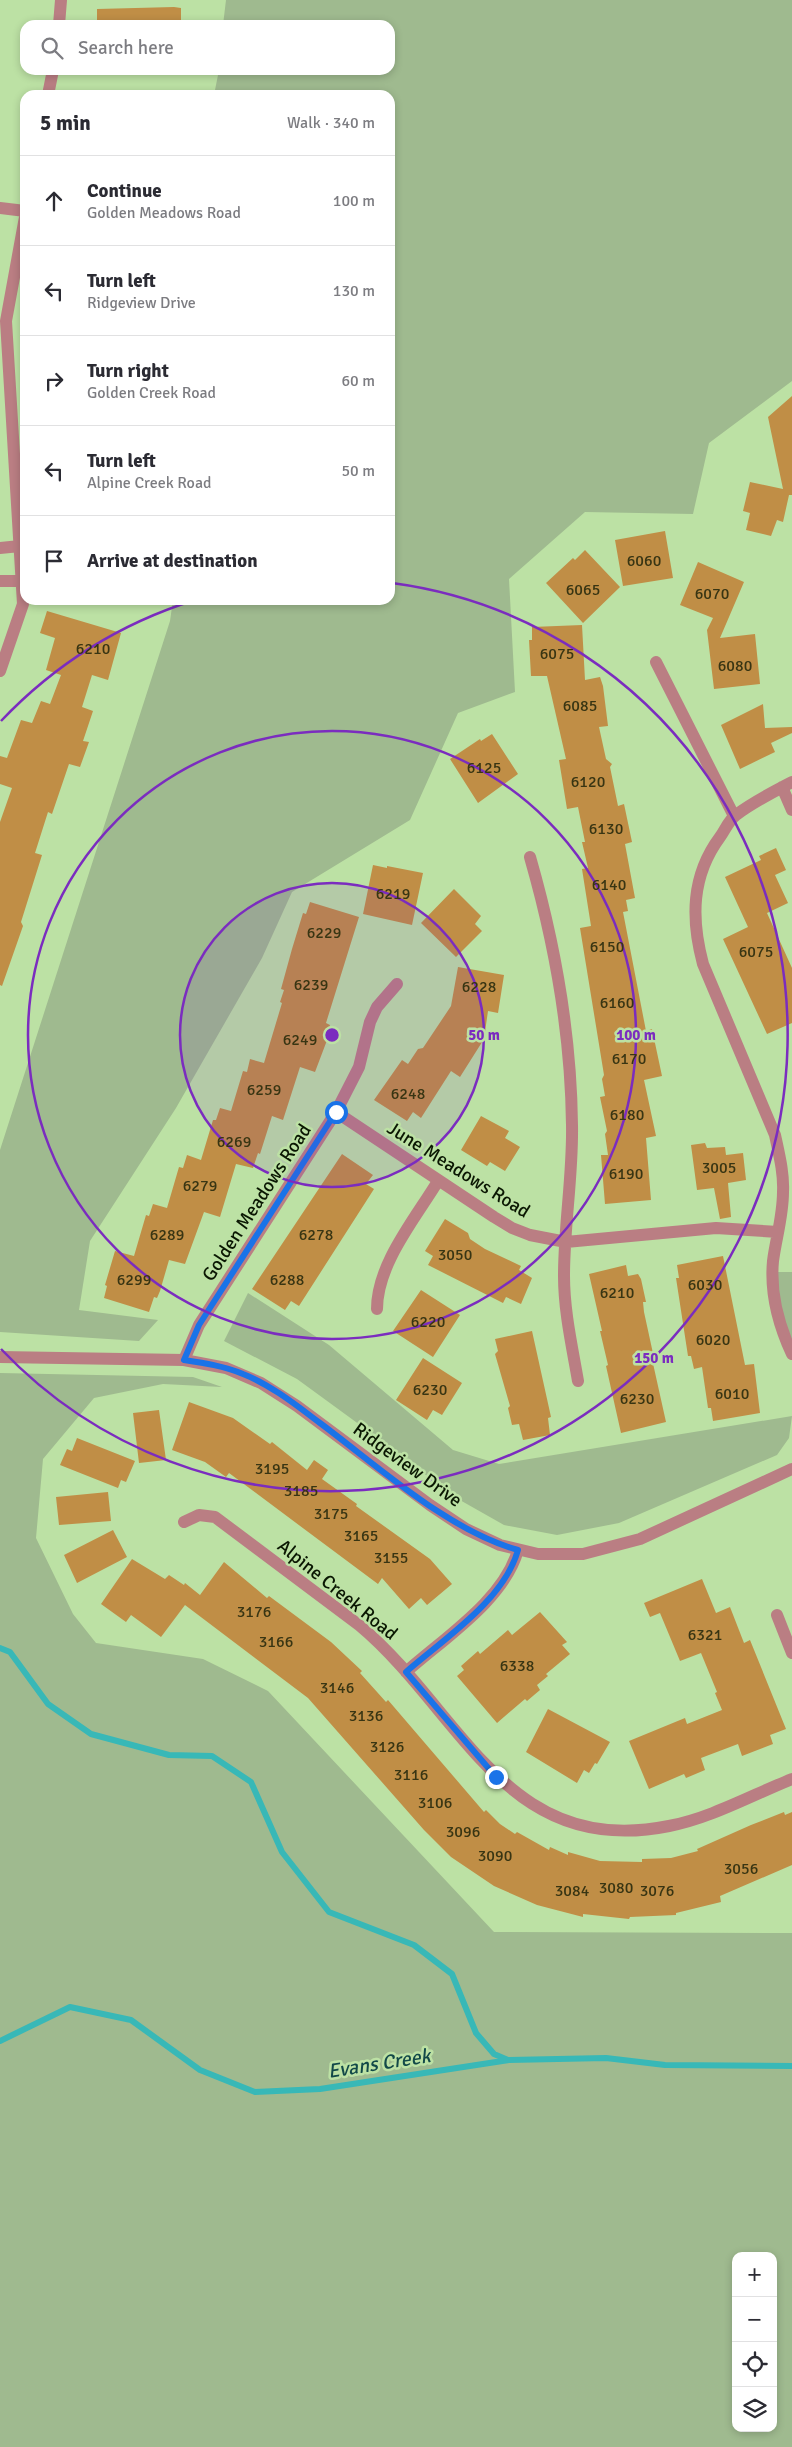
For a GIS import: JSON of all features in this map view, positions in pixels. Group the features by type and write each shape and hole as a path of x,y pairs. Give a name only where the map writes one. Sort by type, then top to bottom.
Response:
{"street":[{"path":"59,20 61,0"},
{"path":"49,90 52,75"},
{"path":"0,208 20,210"},
{"path":"0,548 20,546 6,321 20,244"},
{"path":"0,581 20,581"},
{"path":"0,671 23,605"},
{"path":"656,662 734,816"},
{"path":"792,810 787,785 734,816 705,861 696,886 694,915 695,931 703,964 775,1135 782,1164 783,1193 773,1262 774,1292 779,1322 792,1354"},
{"path":"530,857 548,919 565,1029 572,1123 572,1157 564,1276 566,1311 578,1381"},
{"name":"Golden Meadows Road","path":"184,1360 199,1325 336,1112 359,1067 370,1022 377,1007 397,984"},
{"name":"June Meadows Road","path":"336,1112 512,1228 530,1235 566,1242 716,1228 778,1232"},
{"path":"377,1309 377,1291 388,1262 438,1181"},
{"name":"Ridgeview Drive","path":"0,1357 184,1360 226,1368 261,1383 297,1406 446,1516 483,1537 518,1550 562,1555 583,1554 621,1546 664,1529 792,1470"},
{"name":"Alpine Creek Road","path":"184,1522 199,1515 215,1517 359,1625 375,1638 406,1672 496,1777 523,1799 548,1815 579,1826 608,1830 640,1830 669,1826 694,1819 792,1779"},
{"path":"406,1672 493,1597 507,1578 518,1550"},
{"path":"777,1616 792,1653"}],"green space":[{"path":"226,0 792,0 792,381 709,443 693,514 585,512 509,579 515,692 458,713 410,820 292,892 262,958 176,1108 90,1241 79,1310 158,1320 139,1341 0,1332 0,1150 170,621 172,605 395,605 395,90 215,90 218,75 395,75 395,20 224,20"},
{"path":"773,1272 792,1272 792,1354"},
{"path":"248,1293 329,1345 453,1450 499,1464 792,1416 789,1438 777,1455 619,1523 557,1535 504,1525 451,1495 397,1452 297,1379 224,1341"},
{"path":"0,1373 193,1377 222,1387 163,1384 94,1398 43,1459 36,1538 73,1614 96,1643 203,1659 268,1691 494,1932 792,1933 792,2447 0,2447"}],"building":[{"path":"174,7 181,8 181,20 97,20 97,9"},
{"path":"792,396 792,495 789,495 783,522 777,520 771,536 746,530 750,513 743,511 750,482 783,489 768,417"},
{"path":"665,531 673,578 623,586 615,540"},
{"path":"585,550 620,587 583,623 546,583 573,558 575,560"},
{"path":"698,562 744,582 720,638 755,634 760,684 714,689 707,630 713,618 680,605"},
{"path":"47,611 121,633 108,680 92,675 82,707 93,711 83,741 89,742 80,767 69,764 52,814 48,812 35,853 42,855 21,922 23,926 2,986 0,985 0,822 12,788 0,784 0,756 7,758 21,720 32,723 41,701 50,704 61,675 46,670 55,638 40,633"},
{"path":"582,625 585,680 600,677 603,686 608,726 599,727 606,759 612,764 610,767 618,806 624,804 632,842 625,844 635,898 626,900 628,911 623,912 646,1031 652,1029 662,1076 644,1080 656,1136 646,1138 651,1200 605,1204 601,1155 608,1155 605,1134 607,1131 600,1097 605,1096 602,1079 604,1075 580,928 591,926 582,869 588,868 582,842 585,842 578,807 567,809 559,760 566,759 547,676 531,676 529,640 532,640 532,627"},
{"path":"763,704 765,728 792,727 792,733 771,743 775,752 740,769 721,725"},
{"path":"492,734 518,774 478,803 450,759 480,739 481,741"},
{"path":"776,848 786,870 775,875 788,903 767,913 792,968 792,1023 767,1034 723,939 748,927 725,877 761,860 759,856"},
{"path":"373,865 423,873 412,925 363,914"},
{"path":"454,889 481,916 475,924 482,931 456,957 421,923"},
{"path":"310,902 359,917 326,1023 330,1025 327,1035 329,1035 315,1072 300,1067 283,1120 272,1116 260,1154 258,1153 253,1168 236,1164 220,1217 204,1212 185,1264 169,1260 160,1291 157,1298 154,1297 149,1312 104,1298 107,1286 105,1285 115,1251 134,1256 146,1215 149,1216 153,1204 167,1208 179,1167 183,1168 187,1155 201,1160 213,1120 216,1120 220,1108 231,1111 243,1071 247,1072 250,1059 264,1063 282,1003 280,1002 284,990 281,989 292,949 303,913 306,914"},
{"path":"458,967 504,975 498,1013 488,1011 484,1039 460,1077 451,1071 421,1118 413,1112 407,1121 374,1100 402,1060 408,1064 418,1049 423,1048 451,1006"},
{"path":"481,1116 509,1131 505,1138 520,1147 505,1171 490,1162 487,1166 461,1150"},
{"path":"705,1143 707,1148 725,1147 726,1155 743,1153 746,1180 728,1183 731,1217 720,1219 714,1188 697,1190 691,1145"},
{"path":"342,1154 373,1175 366,1184 374,1189 299,1306 291,1301 285,1310 252,1289"},
{"path":"445,1219 468,1233 470,1239 485,1249 521,1266 519,1270 532,1278 521,1304 506,1297 503,1303 428,1265 433,1256 425,1251"},
{"path":"723,1256 745,1365 754,1364 760,1413 713,1421 711,1408 708,1408 702,1367 694,1369 691,1356 688,1356 676,1278 679,1278 677,1265"},
{"path":"626,1265 628,1276 638,1274 641,1279 646,1302 643,1302 644,1312 654,1358 652,1359 666,1422 621,1433 589,1274"},
{"path":"421,1290 460,1315 433,1357 393,1331"},
{"path":"532,1331 551,1417 548,1418 550,1435 523,1440 519,1424 512,1425 508,1408 510,1406 495,1354 498,1351 495,1339"},
{"path":"423,1358 462,1383 442,1415 433,1410 427,1420 396,1400"},
{"path":"189,1402 233,1418 270,1444 272,1442 307,1470 314,1460 328,1470 322,1479 430,1559 452,1584 427,1605 421,1598 409,1609 382,1578 378,1584 229,1473 226,1477 205,1462 172,1450"},
{"path":"159,1410 166,1460 139,1463 133,1413"},
{"path":"77,1438 135,1461 126,1482 121,1480 118,1488 60,1465 67,1449 72,1451"},
{"path":"108,1492 111,1521 59,1525 56,1497"},
{"path":"113,1530 127,1557 77,1583 64,1555"},
{"path":"132,1559 165,1579 169,1575 184,1585 185,1583 200,1595 224,1562 267,1598 269,1596 331,1642 362,1671 360,1673 386,1702 388,1700 484,1812 486,1810 500,1824 515,1834 517,1832 549,1850 550,1847 568,1855 568,1852 600,1861 642,1862 642,1859 671,1858 698,1851 697,1849 751,1825 784,1812 785,1815 792,1812 792,1865 720,1896 721,1902 676,1913 676,1915 630,1917 629,1919 583,1914 583,1917 537,1905 494,1886 451,1857 424,1830 308,1698 185,1605 161,1637 131,1615 126,1622 101,1604"},
{"path":"702,1579 716,1613 730,1607 744,1643 750,1640 786,1729 770,1735 773,1744 742,1756 738,1744 701,1758 705,1770 686,1778 684,1774 649,1789 629,1741 685,1718 687,1724 722,1710 715,1693 717,1692 701,1653 680,1661 660,1613 650,1617 644,1603"},
{"path":"540,1612 567,1642 562,1645 570,1654 546,1674 548,1676 537,1685 540,1690 527,1701 525,1699 497,1723 457,1676 464,1670 461,1666 478,1651 480,1654 508,1630 512,1635"},
{"path":"548,1709 610,1742 597,1764 595,1763 589,1773 584,1770 577,1783 526,1752"}],"waterway":[{"path":"0,1648 10,1652 48,1704 91,1734 169,1755 212,1756 251,1782 282,1852 329,1912 414,1945 452,1974 476,2033 494,2054 508,2060"},
{"name":"Evans Creek","path":"0,2041 70,2007 131,2020 200,2070 255,2092 320,2089 509,2060 606,2058 665,2065 792,2066"}],"route":[{"path":"336,1112 199,1325 184,1360 209,1363 226,1368 244,1374 261,1383 297,1406 430,1505 466,1529 500,1545 518,1550 507,1578 493,1597 406,1672 496,1777"}]}
